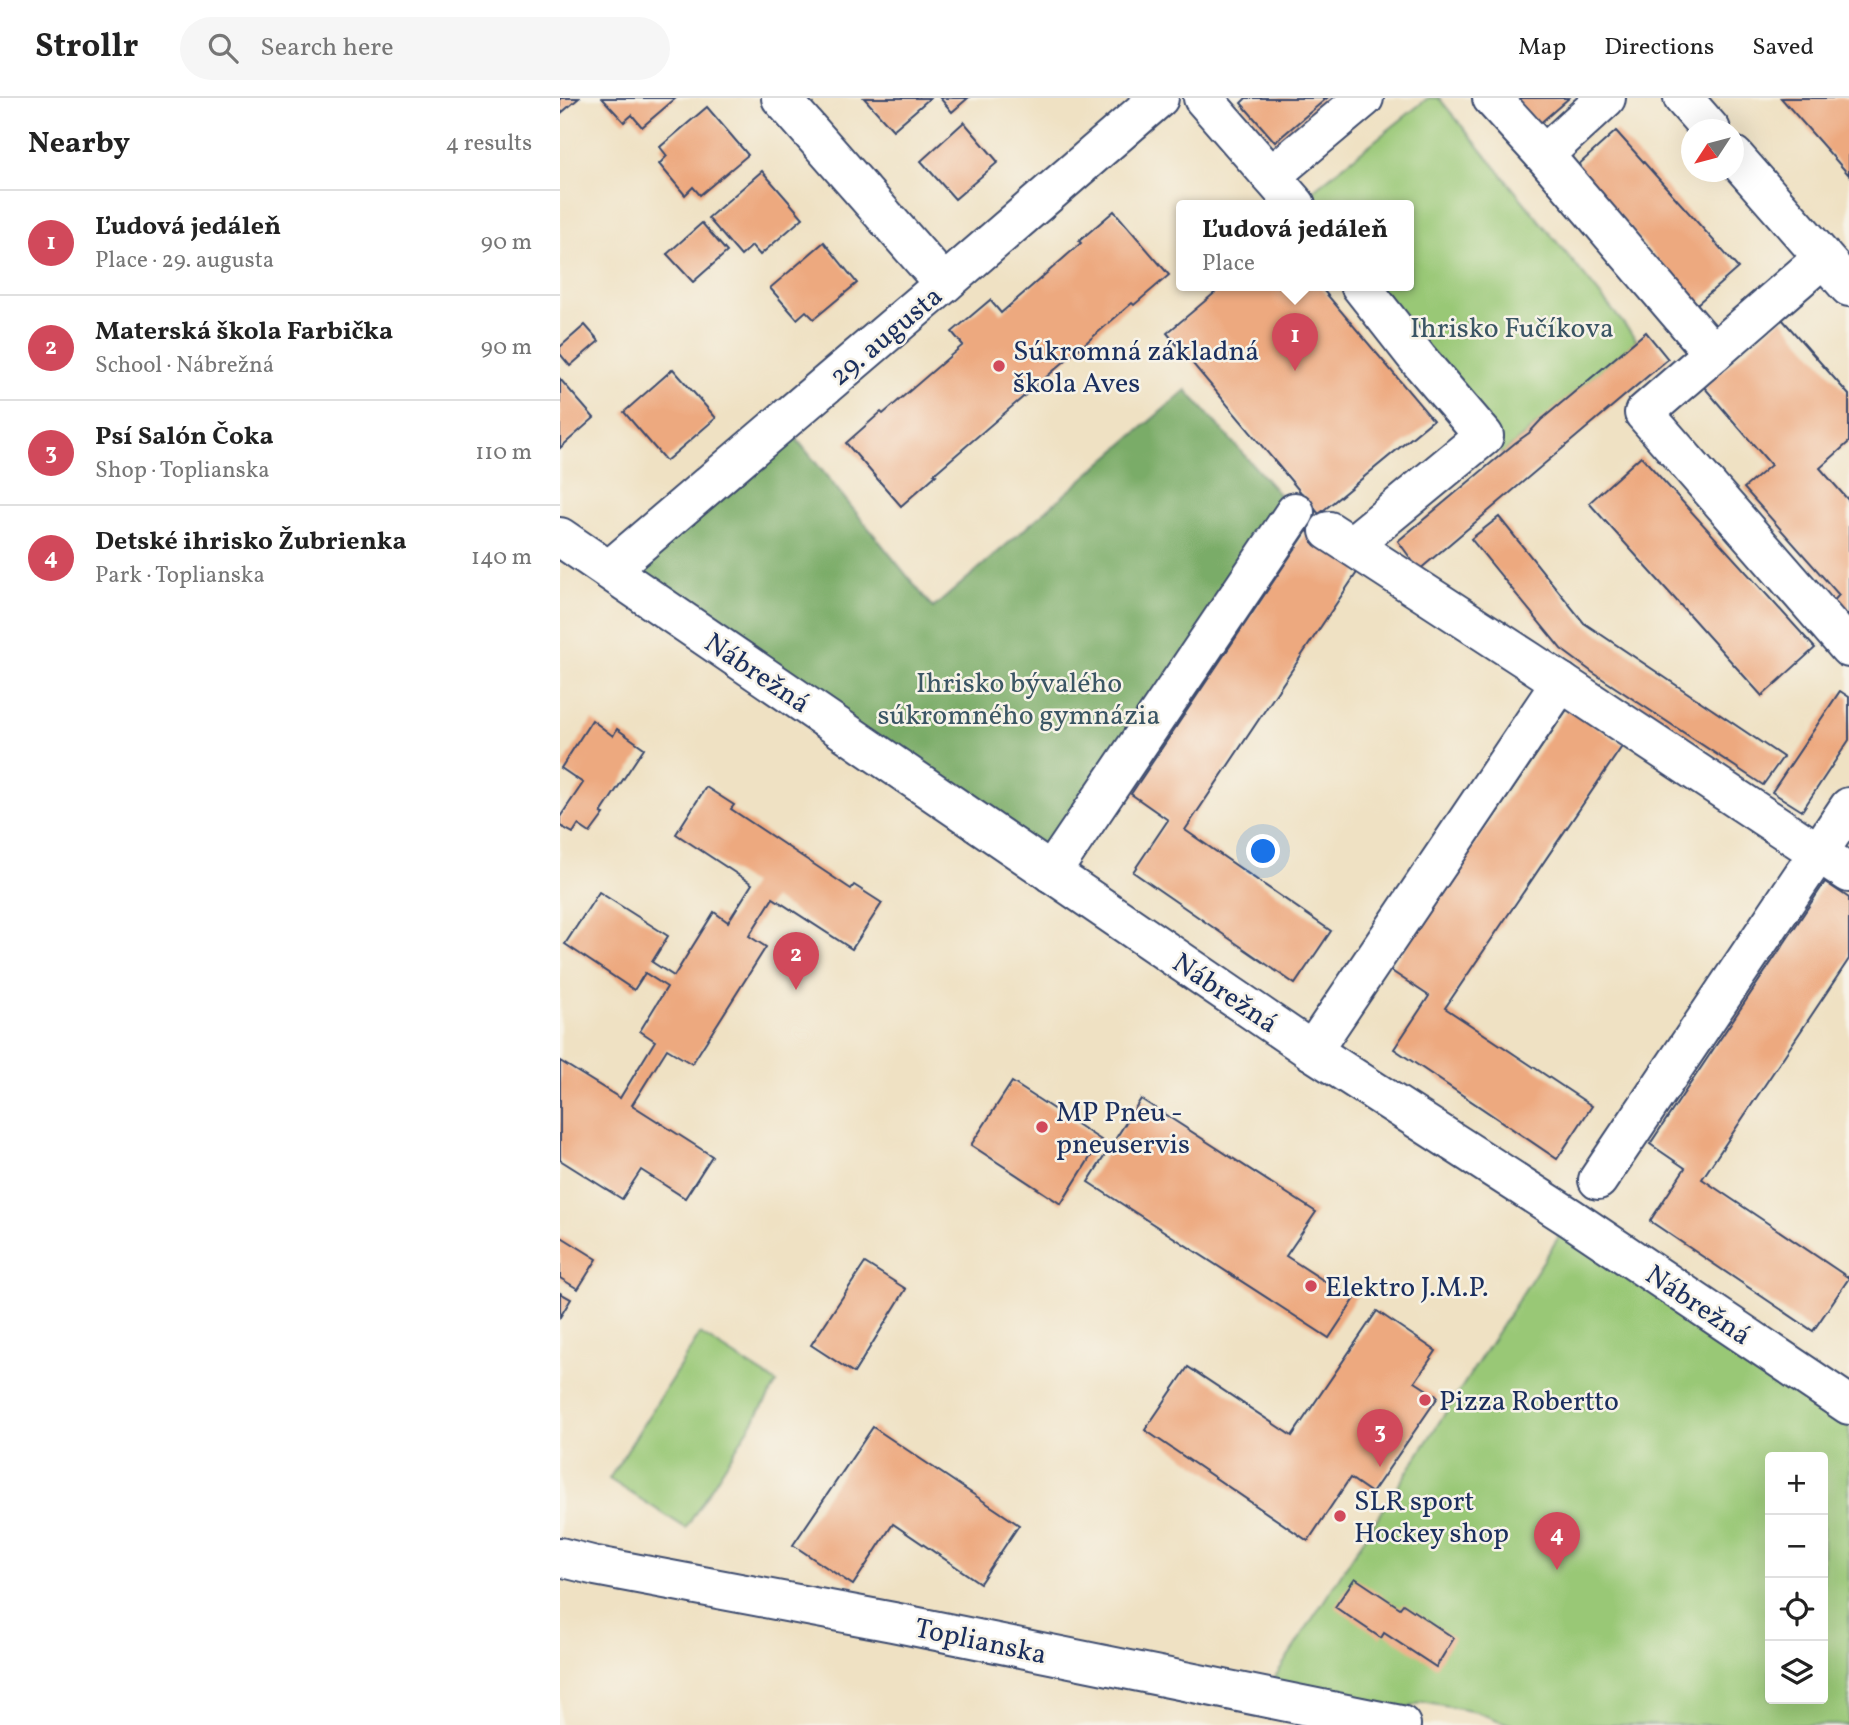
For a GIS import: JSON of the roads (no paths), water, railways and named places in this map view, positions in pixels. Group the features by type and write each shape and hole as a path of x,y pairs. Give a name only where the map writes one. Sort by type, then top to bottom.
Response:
{"street":[{"path":"781,98 944,285"},
{"name":"29. augusta","path":"608,570 944,285 1159,98"},
{"path":"1203,98 1292,200"},
{"path":"1271,176 1364,98"},
{"path":"1492,98 1713,353"},
{"path":"1544,155 1606,98"},
{"path":"1683,98 1701,119"},
{"path":"1744,167 1842,279 1713,353 1644,413 1849,648"},
{"path":"1364,291 1484,436 1340,538 1834,863"},
{"path":"1051,873 1294,512"},
{"name":"Nábrežná","path":"560,537 1312,1051 1843,1388"},
{"path":"1312,1051 1561,682"},
{"path":"1598,1180 1834,863 1849,807"},
{"name":"Toplianska","path":"560,1557 1401,1725"}],"place":[{"name":"Súkromná základná škola Aves","path":"999,366"},
{"name":"Ľudová jedáleň","path":"1295,371"},
{"name":"Materská škola Farbička","path":"796,990"},
{"name":"MP Pneu - pneuservis","path":"1042,1127"},
{"name":"Elektro J.M.P.","path":"1311,1286"},
{"name":"Pizza Robertto","path":"1425,1400"},
{"name":"Psí Salón Čoka","path":"1380,1467"},
{"name":"SLR sport Hockey shop","path":"1340,1516"},
{"name":"Detské ihrisko Žubrienka","path":"1557,1570"}],"park label":[{"name":"Ihrisko Fučíkova","path":"1512,327"},
{"name":"Ihrisko bývalého súkromného gymnázia","path":"1019,698"}]}
